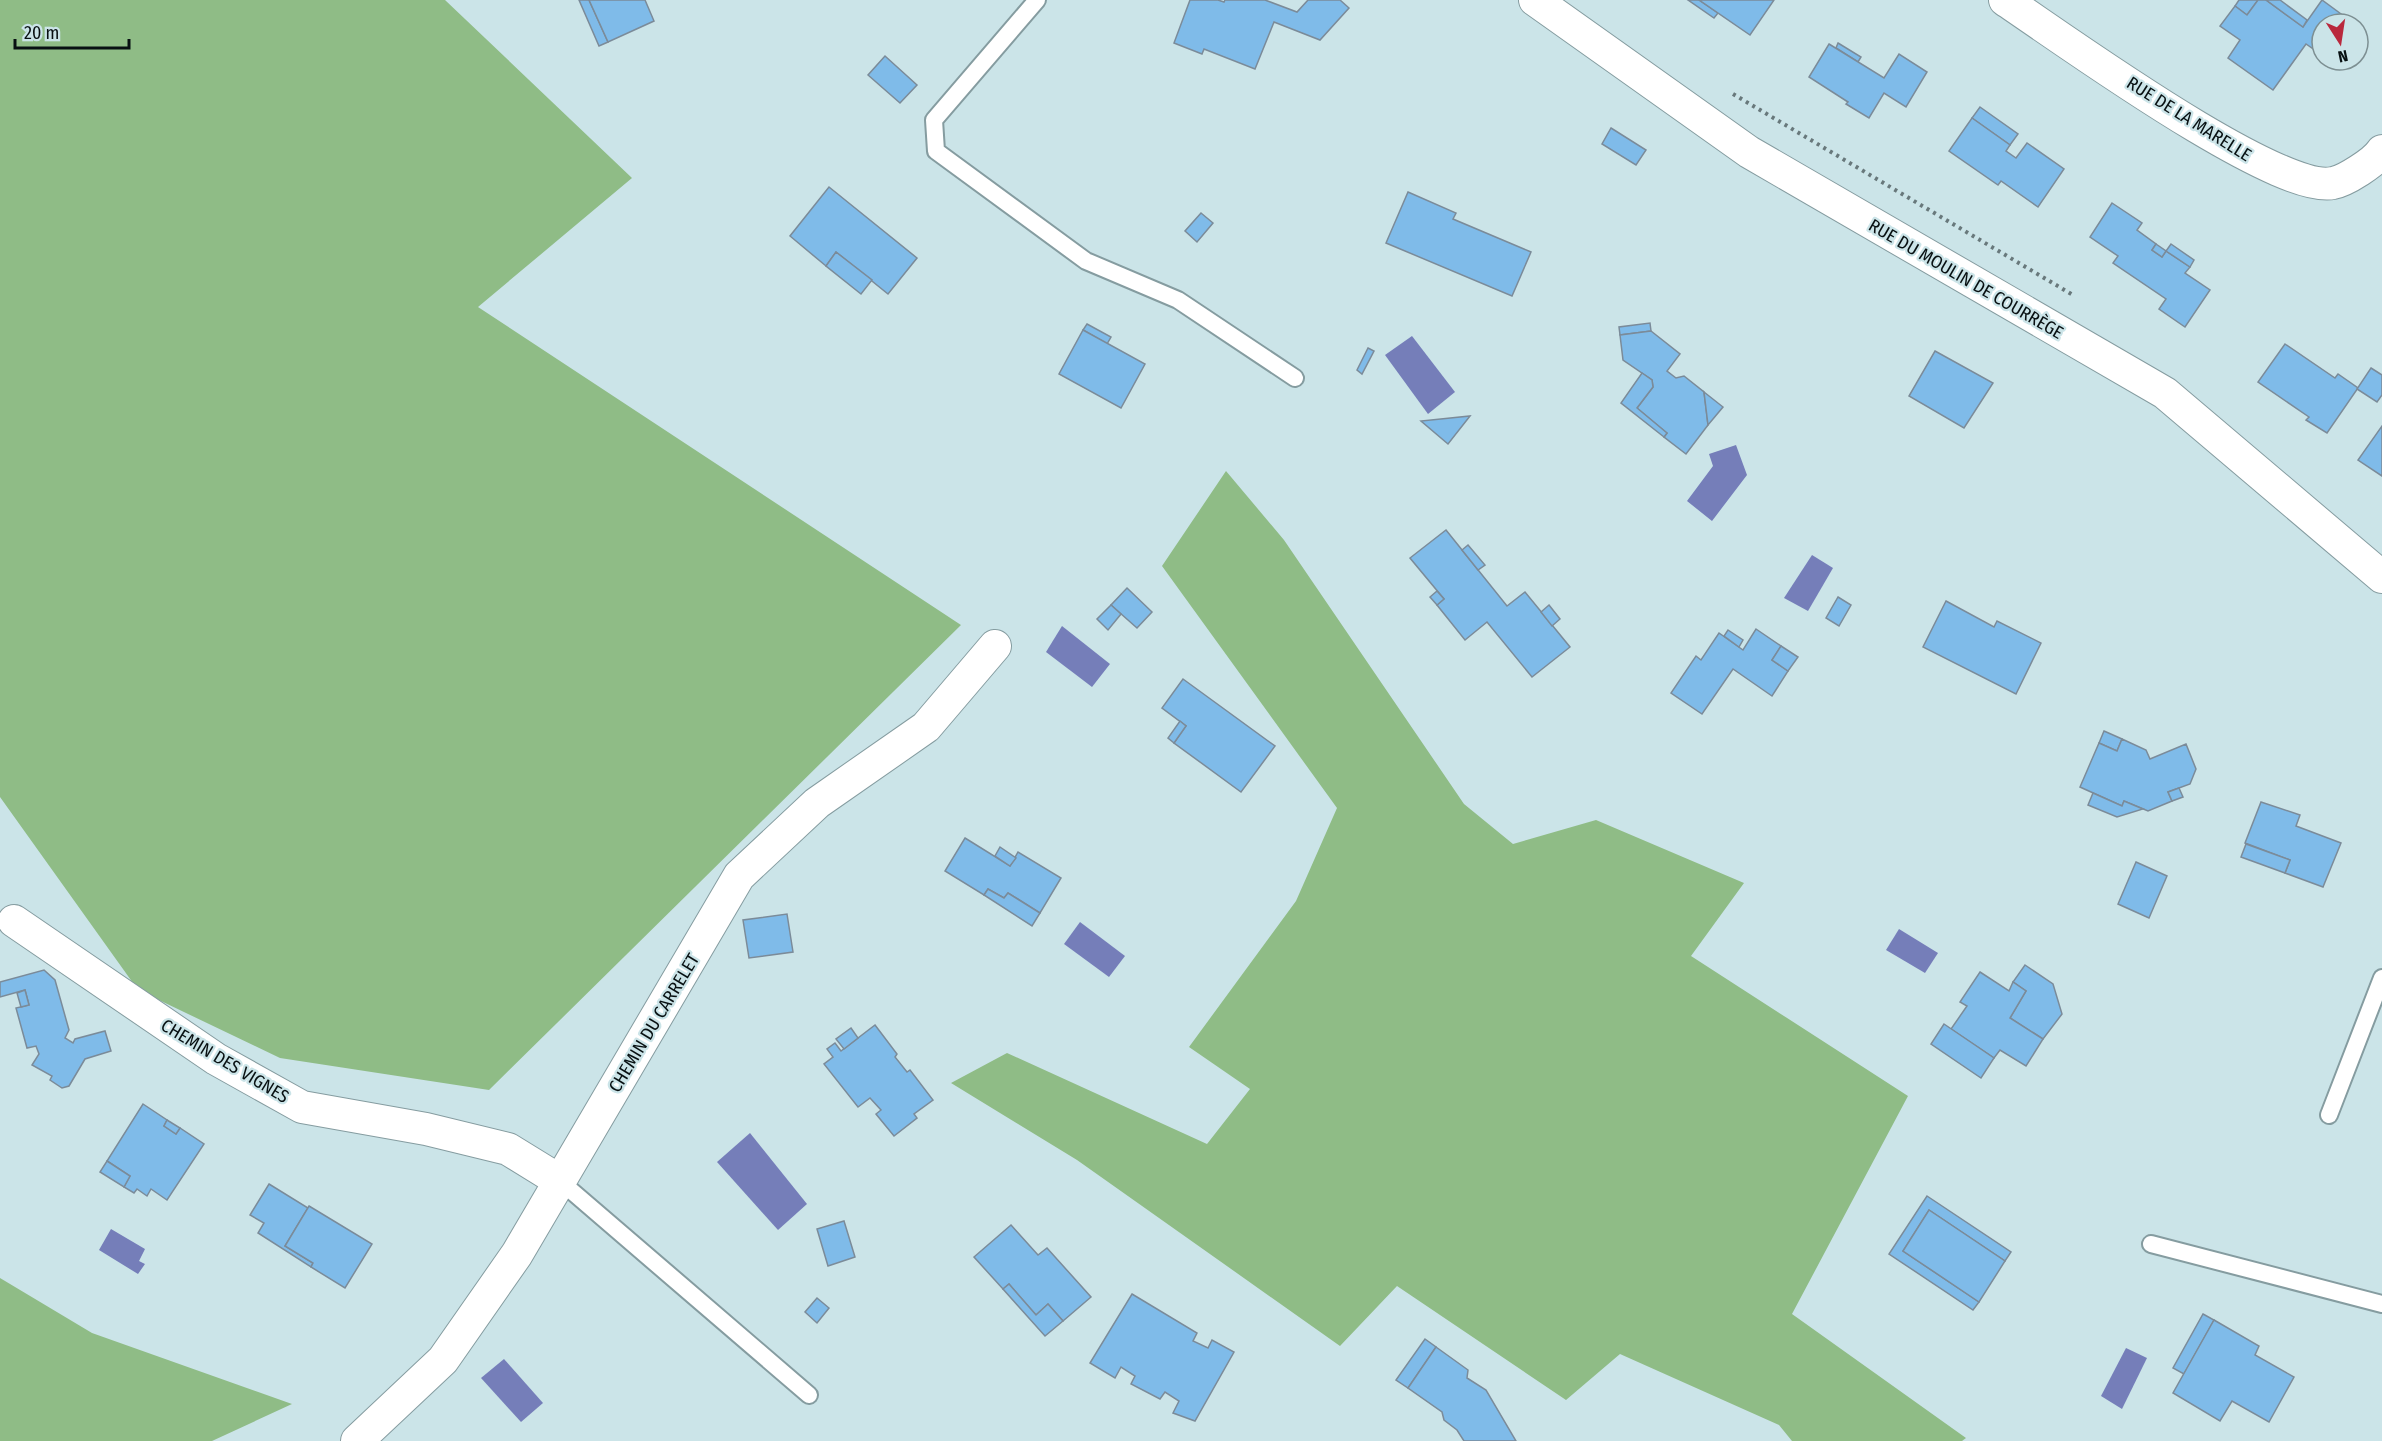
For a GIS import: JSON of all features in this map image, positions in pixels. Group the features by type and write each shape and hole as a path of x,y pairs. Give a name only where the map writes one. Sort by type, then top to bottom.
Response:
{"street":[{"name":"RUE DE LA MARELLE","path":"2005,0 2212,136 2279,172 2310,181 2332,184 2352,174 2382,152"},
{"name":"RUE DU MOULIN DE COURRÈGE","path":"1542,2 1749,152 2165,393 2382,577"},
{"name":"CHEMIN DU CARRELET","path":"357,1441 443,1360 517,1254 739,876 817,803 926,727 995,646"},
{"name":"CHEMIN DES VIGNES","path":"14,921 216,1059 302,1107 426,1129 508,1149 560,1181"}],"lane":[{"path":"1037,0 934,120 936,151 1086,261 1178,300 1294,378"},
{"path":"2329,1115 2382,978"},
{"path":"560,1181 809,1395"},
{"path":"2151,1244 2382,1304"}],"green space":[{"path":"0,0 445,0 632,178 478,307 961,625 489,1090 280,1058 138,990 0,797"},
{"path":"1226,471 1284,540 1464,804 1513,844 1596,820 1744,883 1691,956 1908,1096 1792,1314 1966,1438 1962,1441 1792,1441 1779,1425 1620,1354 1566,1400 1397,1286 1340,1346 1077,1160 951,1083 1007,1053 1207,1144 1250,1089 1189,1047 1296,901 1337,808 1162,566"},
{"path":"0,1278 92,1333 292,1404 212,1441 0,1441"}],"water":[{"path":"1412,336 1455,392 1428,414 1385,355"},
{"path":"1736,445 1747,475 1712,521 1687,501 1713,466 1709,454"},
{"path":"1812,555 1833,568 1808,611 1784,598"},
{"path":"1062,626 1110,664 1092,687 1046,652"},
{"path":"1080,922 1125,956 1109,977 1064,944"},
{"path":"1899,929 1938,953 1925,973 1886,950"},
{"path":"750,1133 807,1204 778,1230 717,1162"},
{"path":"111,1229 145,1249 139,1261 145,1264 138,1274 99,1250"},
{"path":"2126,1348 2147,1358 2122,1409 2101,1396"},
{"path":"504,1359 543,1403 521,1422 481,1378"}],"building":[{"path":"579,0 589,0 608,42 599,46"},
{"path":"589,0 645,0 654,21 608,42"},
{"path":"1190,0 1224,2 1225,0 1265,0 1297,12 1308,0 1340,0 1349,8 1320,40 1274,22 1255,69 1204,49 1202,54 1174,43"},
{"path":"1688,0 1699,0 1718,13 1714,18"},
{"path":"1699,0 1774,0 1750,35"},
{"path":"2239,0 2258,0 2247,15 2235,6"},
{"path":"2258,0 2266,0 2303,27 2310,17 2310,47 2306,44 2273,90 2228,58 2240,40 2220,26 2235,6 2247,15"},
{"path":"2266,0 2280,0 2307,20 2303,27"},
{"path":"2322,0 2338,12 2314,12"},
{"path":"1838,43 1861,57 1858,62 1836,48"},
{"path":"1829,44 1884,78 1899,54 1927,72 1906,107 1884,93 1869,118 1809,77"},
{"path":"885,56 917,85 900,103 868,75"},
{"path":"1980,107 2018,134 2010,145 1972,118"},
{"path":"1972,118 2010,145 2006,151 2016,158 2027,143 2064,169 2038,207 2001,181 1998,185 1949,151"},
{"path":"1611,128 1646,150 1636,165 1602,144"},
{"path":"829,187 917,258 888,294 836,252 826,266 790,236"},
{"path":"1408,192 1456,213 1453,219 1531,252 1512,296 1386,243"},
{"path":"2112,203 2142,223 2137,230 2156,244 2152,250 2162,257 2166,251 2190,267 2185,273 2210,290 2185,327 2159,309 2166,299 2113,263 2118,256 2090,237"},
{"path":"1201,213 1213,223 1197,242 1185,231"},
{"path":"2156,244 2166,251 2162,257 2152,250"},
{"path":"2171,244 2194,260 2190,267 2166,251"},
{"path":"836,252 872,280 861,294 826,266"},
{"path":"1650,323 1651,331 1620,335 1619,327"},
{"path":"1087,324 1111,337 1107,344 1083,330"},
{"path":"1083,330 1145,364 1121,408 1059,374"},
{"path":"1651,331 1680,354 1667,371 1676,378 1684,376 1704,392 1708,425 1686,454 1664,437 1667,433 1637,408 1653,387 1652,380 1623,360 1620,335"},
{"path":"2285,344 2335,378 2338,374 2358,388 2327,433 2306,420 2309,417 2258,382"},
{"path":"1368,348 1374,351 1362,374 1357,370"},
{"path":"1935,351 1993,383 1964,428 1909,396"},
{"path":"2371,368 2382,375 2382,395 2377,402 2357,389"},
{"path":"1642,373 1652,380 1653,387 1637,408 1667,433 1664,437 1621,403"},
{"path":"1704,392 1723,407 1708,425"},
{"path":"1470,416 1448,444 1421,421"},
{"path":"2382,426 2382,476 2358,460"},
{"path":"1446,530 1507,606 1525,592 1570,647 1532,677 1487,622 1465,640 1437,605 1444,599 1410,558"},
{"path":"1468,545 1485,565 1478,570 1462,550"},
{"path":"1127,588 1152,612 1137,628 1111,605"},
{"path":"1437,591 1444,599 1437,605 1430,597"},
{"path":"1838,597 1851,605 1839,626 1826,618"},
{"path":"1946,601 1994,627 1997,621 2041,643 2016,694 1923,647"},
{"path":"1111,605 1121,614 1108,630 1097,619"},
{"path":"1549,605 1560,619 1552,626 1541,612"},
{"path":"1756,629 1781,646 1772,660 1788,671 1772,696 1733,669 1702,714 1671,693 1696,656 1701,660 1719,633 1743,650"},
{"path":"1728,630 1743,640 1739,647 1724,636"},
{"path":"1781,646 1798,657 1788,671 1772,660"},
{"path":"1183,679 1275,746 1241,792 1174,743 1186,726 1162,708"},
{"path":"1180,721 1186,726 1174,743 1168,738"},
{"path":"2104,731 2122,739 2117,751 2099,743"},
{"path":"2122,739 2146,750 2150,759 2186,744 2196,769 2190,784 2168,792 2172,801 2148,811 2124,801 2122,806 2080,787 2099,743 2117,751"},
{"path":"2179,788 2183,797 2172,801 2168,792"},
{"path":"2093,793 2122,806 2124,801 2143,809 2117,817 2088,805"},
{"path":"2261,802 2300,815 2296,826 2341,843 2323,887 2285,873 2290,860 2245,843"},
{"path":"965,838 1010,866 1018,852 1061,878 1040,913 1008,893 1004,898 988,889 984,895 945,871"},
{"path":"2246,844 2290,860 2285,873 2241,857"},
{"path":"1000,847 1016,858 1010,866 995,856"},
{"path":"2136,862 2167,876 2149,918 2118,904"},
{"path":"988,889 1004,898 1008,893 1040,913 1032,926 984,895"},
{"path":"787,914 793,952 749,958 743,920"},
{"path":"2025,965 2053,984 2062,1014 2043,1039 2010,1018 2026,991 2013,982"},
{"path":"44,970 55,980 69,1030 65,1038 73,1043 75,1039 105,1031 111,1051 85,1059 69,1086 62,1088 50,1080 52,1076 32,1065 39,1054 36,1046 27,1048 16,1008 29,1005 25,990 0,997 0,982"},
{"path":"1980,972 2009,991 2013,982 2026,991 2010,1018 2043,1039 2026,1066 2000,1050 1994,1058 1951,1029 1967,1006 1960,1002"},
{"path":"25,990 29,1005 21,1007 17,993"},
{"path":"1944,1024 1994,1058 1981,1078 1931,1044"},
{"path":"875,1025 897,1054 895,1057 907,1072 910,1070 933,1100 914,1114 917,1118 894,1136 876,1114 881,1110 870,1098 858,1107 824,1064 833,1057 827,1049 835,1043 841,1051"},
{"path":"851,1028 858,1038 844,1049 836,1039"},
{"path":"143,1104 167,1120 164,1126 176,1134 180,1128 204,1144 167,1200 151,1189 147,1196 137,1189 134,1193 124,1187 130,1176 107,1161"},
{"path":"167,1120 180,1128 176,1134 164,1126"},
{"path":"107,1161 130,1176 124,1187 100,1172"},
{"path":"269,1184 308,1208 285,1246 313,1263 311,1267 258,1233 264,1223 250,1215"},
{"path":"1927,1196 2011,1252 2005,1261 1929,1210 1903,1251 1979,1302 1973,1310 1889,1254"},
{"path":"309,1206 372,1244 345,1288 311,1267 313,1263 285,1246"},
{"path":"1929,1210 2005,1261 1979,1302 1903,1251"},
{"path":"844,1221 855,1257 828,1266 817,1229"},
{"path":"1011,1225 1038,1255 1047,1248 1091,1297 1063,1321 1048,1304 1036,1315 1009,1284 1003,1289 974,1257"},
{"path":"1009,1284 1036,1315 1048,1304 1063,1321 1045,1336 1003,1289"},
{"path":"1132,1294 1197,1333 1193,1341 1208,1348 1212,1340 1234,1352 1195,1421 1173,1413 1179,1401 1165,1392 1160,1399 1131,1384 1135,1376 1121,1367 1115,1378 1090,1363"},
{"path":"817,1298 829,1308 817,1323 805,1312"},
{"path":"2203,1314 2214,1320 2184,1374 2173,1368"},
{"path":"2214,1320 2259,1346 2255,1355 2294,1377 2269,1422 2232,1401 2220,1421 2173,1393"},
{"path":"1425,1339 1436,1347 1408,1388 1396,1380"},
{"path":"1436,1347 1468,1370 1467,1378 1486,1390 1516,1441 1464,1441 1457,1430 1444,1420 1442,1412 1408,1388"}]}
